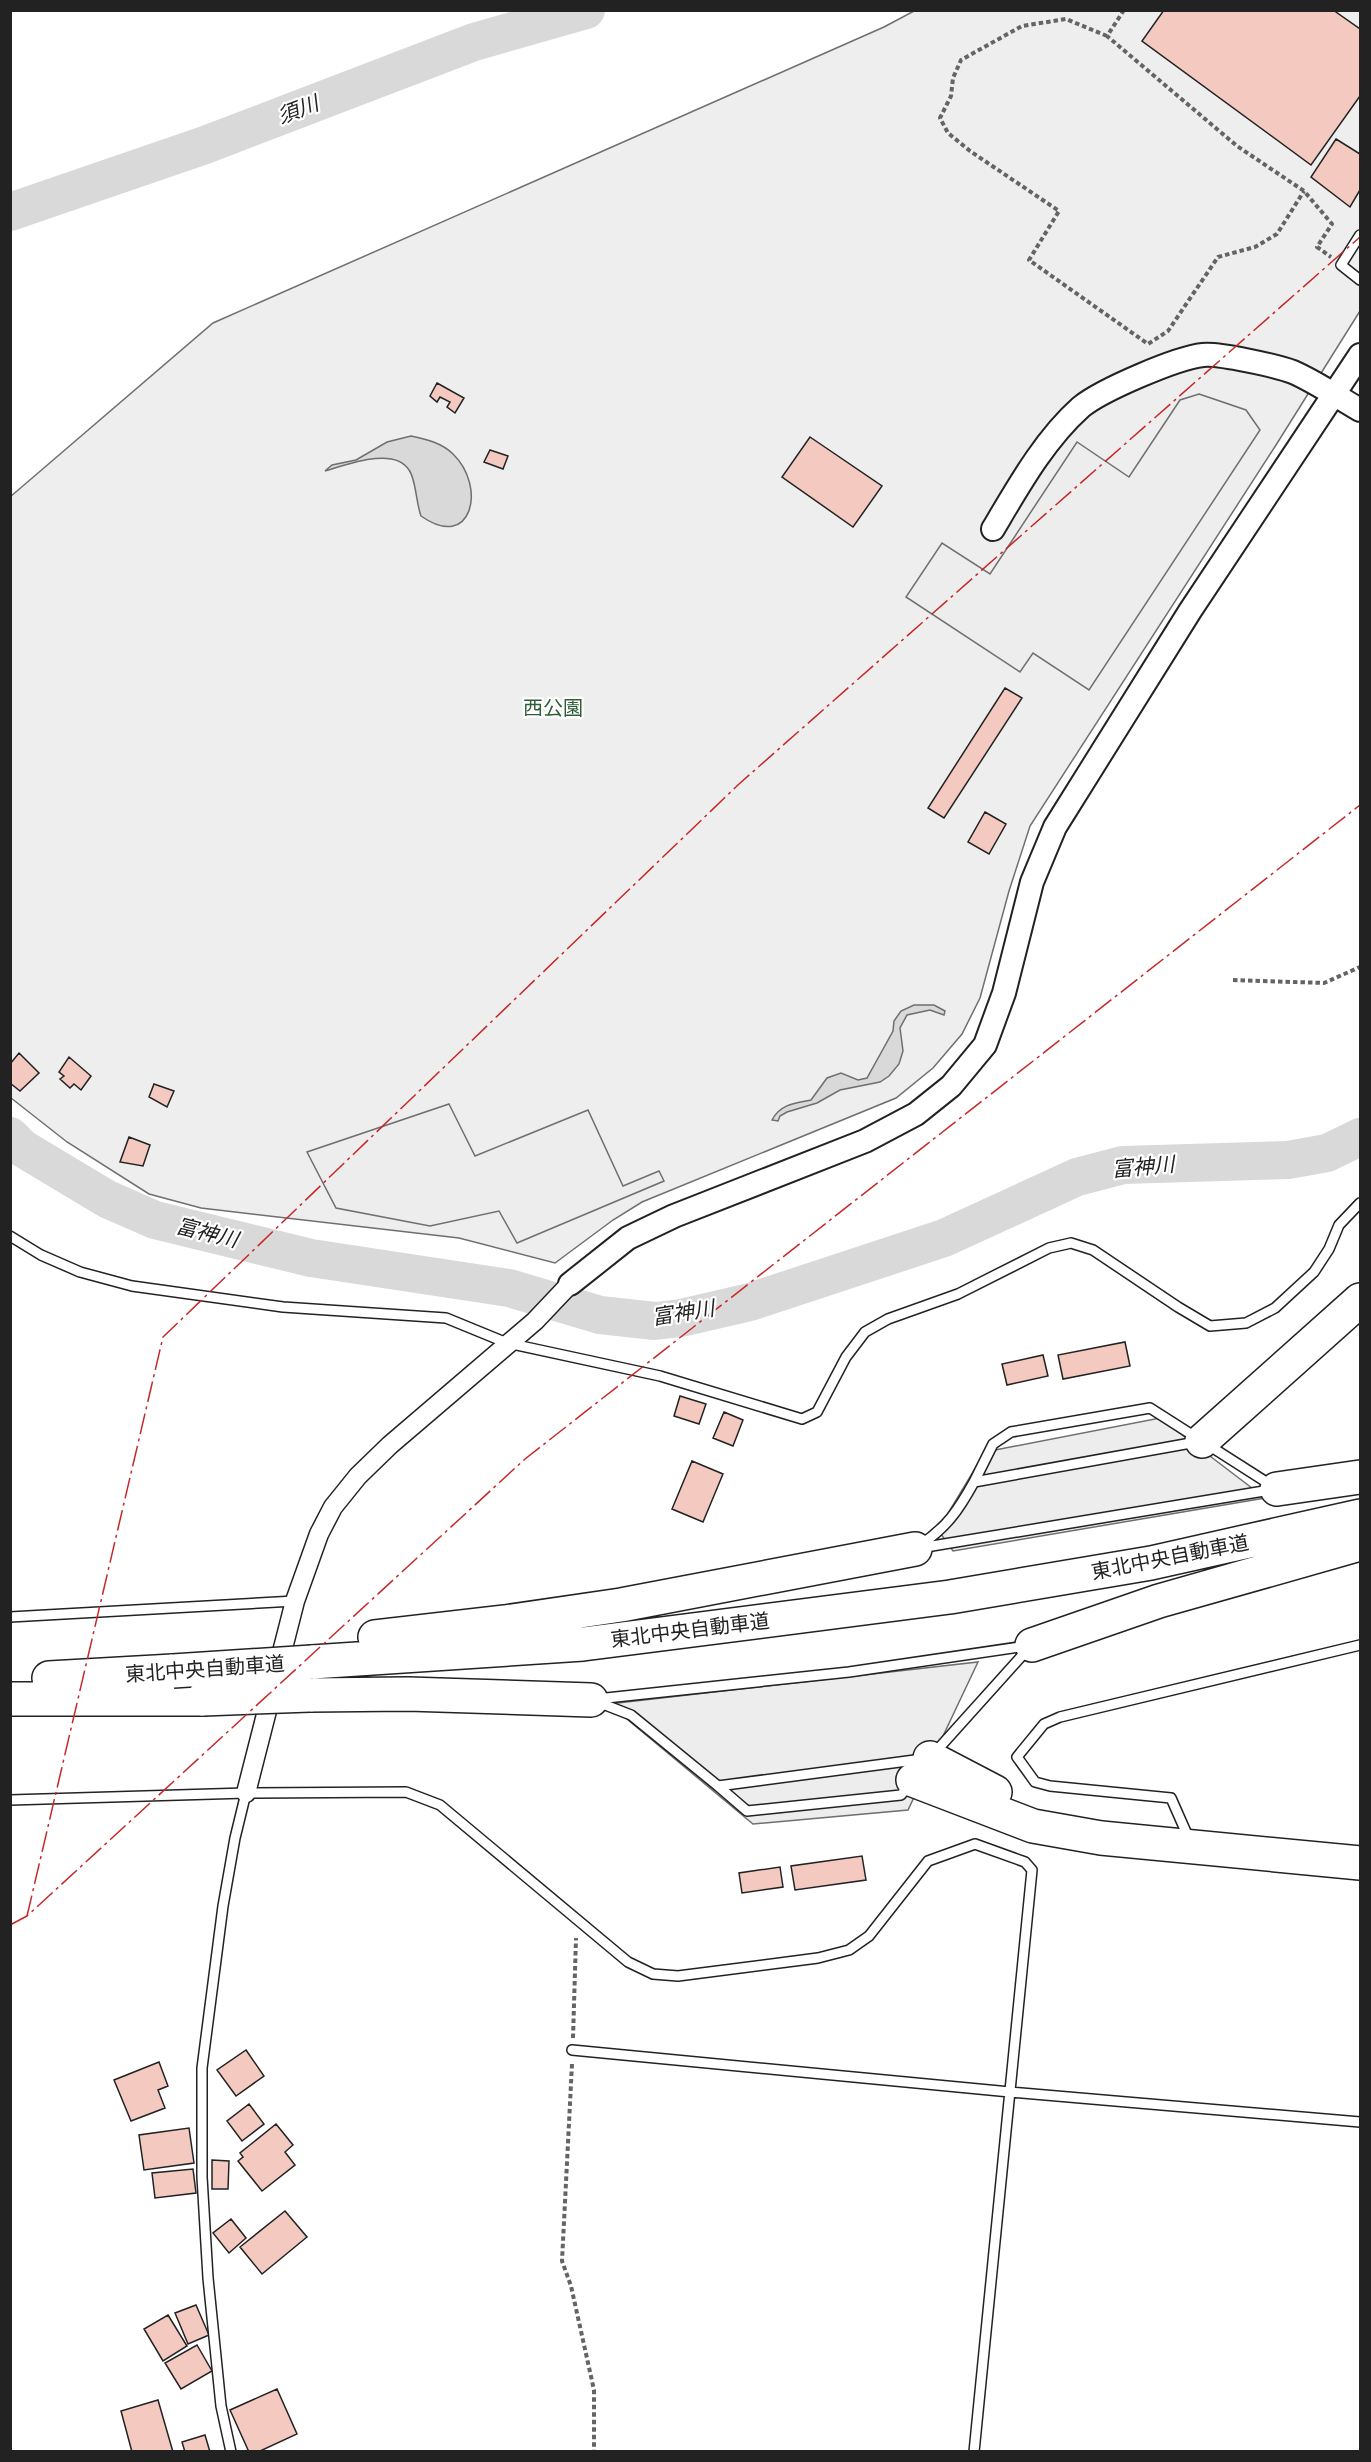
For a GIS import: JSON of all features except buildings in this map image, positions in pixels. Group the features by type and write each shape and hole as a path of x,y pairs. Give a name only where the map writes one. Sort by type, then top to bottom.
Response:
{"highway":[{"path":"1210,1446 1360,1300"},
{"path":"1210,1446 1360,1318"},
{"path":"1277,1489 1360,1477"},
{"name":"東北中央自動車道","path":"12,1686 174,1665 313,1653 583,1644 950,1597 1152,1563 1360,1516"},
{"path":"1032,1645 1159,1601 1360,1544"},
{"path":"313,1653 621,1605 915,1549"},
{"path":"12,1686 202,1699 408,1694 591,1700"},
{"path":"922,1769 1030,1811 1108,1824 1360,1850"},
{"path":"922,1769 1034,1826 1101,1838 1360,1863"}],"street":[{"path":"993,529 1020,484 1060,429 1083,406 1141,374 1204,354 1263,364 1293,372 1360,410"},
{"path":"246,1793 295,1602 319,1534 333,1508 358,1476 507,1343 535,1321 570,1284 628,1238 674,1216 865,1141 915,1114 951,1086 985,1045 1004,993 1032,882 1055,827 1190,611 1360,355"}],"lane":[{"path":"1360,235 1341,265 1360,280"},
{"path":"10,1236 41,1255 80,1272 132,1286 284,1307 446,1318 507,1343 660,1376 802,1419 817,1412 846,1357 865,1332 888,1319 958,1294 1049,1248 1071,1243 1093,1250 1210,1326 1246,1323 1275,1308 1314,1272 1329,1249 1339,1225 1360,1203"},
{"path":"915,1549 941,1532 959,1510 993,1444 1011,1432 1150,1408 1277,1489"},
{"path":"974,1482 1210,1446"},
{"path":"915,1549 1277,1489"},
{"path":"10,1617 295,1602"},
{"path":"591,1700 849,1672 1032,1645"},
{"path":"591,1700 631,1715 747,1811 901,1795 1032,1645"},
{"path":"1186,1832 1171,1798 1050,1786 1035,1782 1017,1757 1044,1724 1060,1717 1360,1645"},
{"path":"718,1786 922,1769"},
{"path":"10,1800 246,1793 406,1792 440,1805 628,1962 653,1974 678,1976 818,1958 849,1950 869,1936 928,1861 975,1844 1025,1862 1032,1870 974,2451"},
{"path":"231,2451 221,2406 208,2278 202,2177 202,2068 224,1906 235,1838 246,1793"},
{"path":"572,2050 1010,2092 1360,2122"}],"path":[{"path":"1107,36 1124,10"},
{"path":"1304,191 1277,234 1256,248 1218,257 1168,331 1148,345 1029,260 1059,211 970,151 948,133 940,118 951,96 953,78 961,60 1022,26 1066,19 1107,36 1237,146 1304,191 1332,224 1317,247 1341,265"},
{"path":"1233,980 1324,983 1360,967"},
{"path":"577,1919 561,2261 571,2286 594,2390 594,2451"}],"green space":[{"name":"西公園","path":"914,11 1360,11 1360,311 1030,826 1009,891 980,998 962,1034 933,1068 896,1098 642,1202 613,1220 555,1263 459,1238 201,1208 149,1194 67,1142 11,1098 10,497 213,323 884,27"}],"shaded area":[{"path":"1199,394 1246,410 1260,430 1089,690 1033,653 1020,672 906,597 942,543 990,574 1077,442 1129,477 1180,400"},
{"path":"411,436 444,447 453,454 463,468 470,483 471,498 469,511 463,521 452,526 438,525 421,516 415,485 409,470 402,463 392,459 369,459 325,471 332,465 356,460 387,442"},
{"path":"914,1005 934,1005 945,1011 944,1015 930,1010 907,1015 900,1028 903,1051 899,1064 889,1076 880,1082 840,1090 817,1103 787,1112 780,1116 778,1121 772,1120 784,1107 811,1100 827,1078 841,1073 858,1080 867,1078 893,1031 894,1021 901,1011"},
{"path":"449,1104 475,1156 588,1110 623,1186 659,1171 664,1181 517,1243 499,1211 430,1226 336,1208 307,1152"},
{"path":"1160,1418 1265,1498 953,1551 938,1530 985,1452"},
{"path":"978,1662 908,1810 753,1824 609,1704"}],"waterway":[{"name":"須川","path":"10,212 205,145 474,42 586,10"},
{"name":"富神川","path":"10,1136 22,1148 107,1199 155,1220 311,1258 509,1288 600,1315 655,1321 681,1318 750,1302 944,1238 1077,1177 1123,1165 1288,1160 1327,1153 1360,1137"}],"power":[{"path":"27,1916 163,1337 739,784 1360,237"},
{"path":"10,1925 27,1916 525,1459 1360,805"}]}
